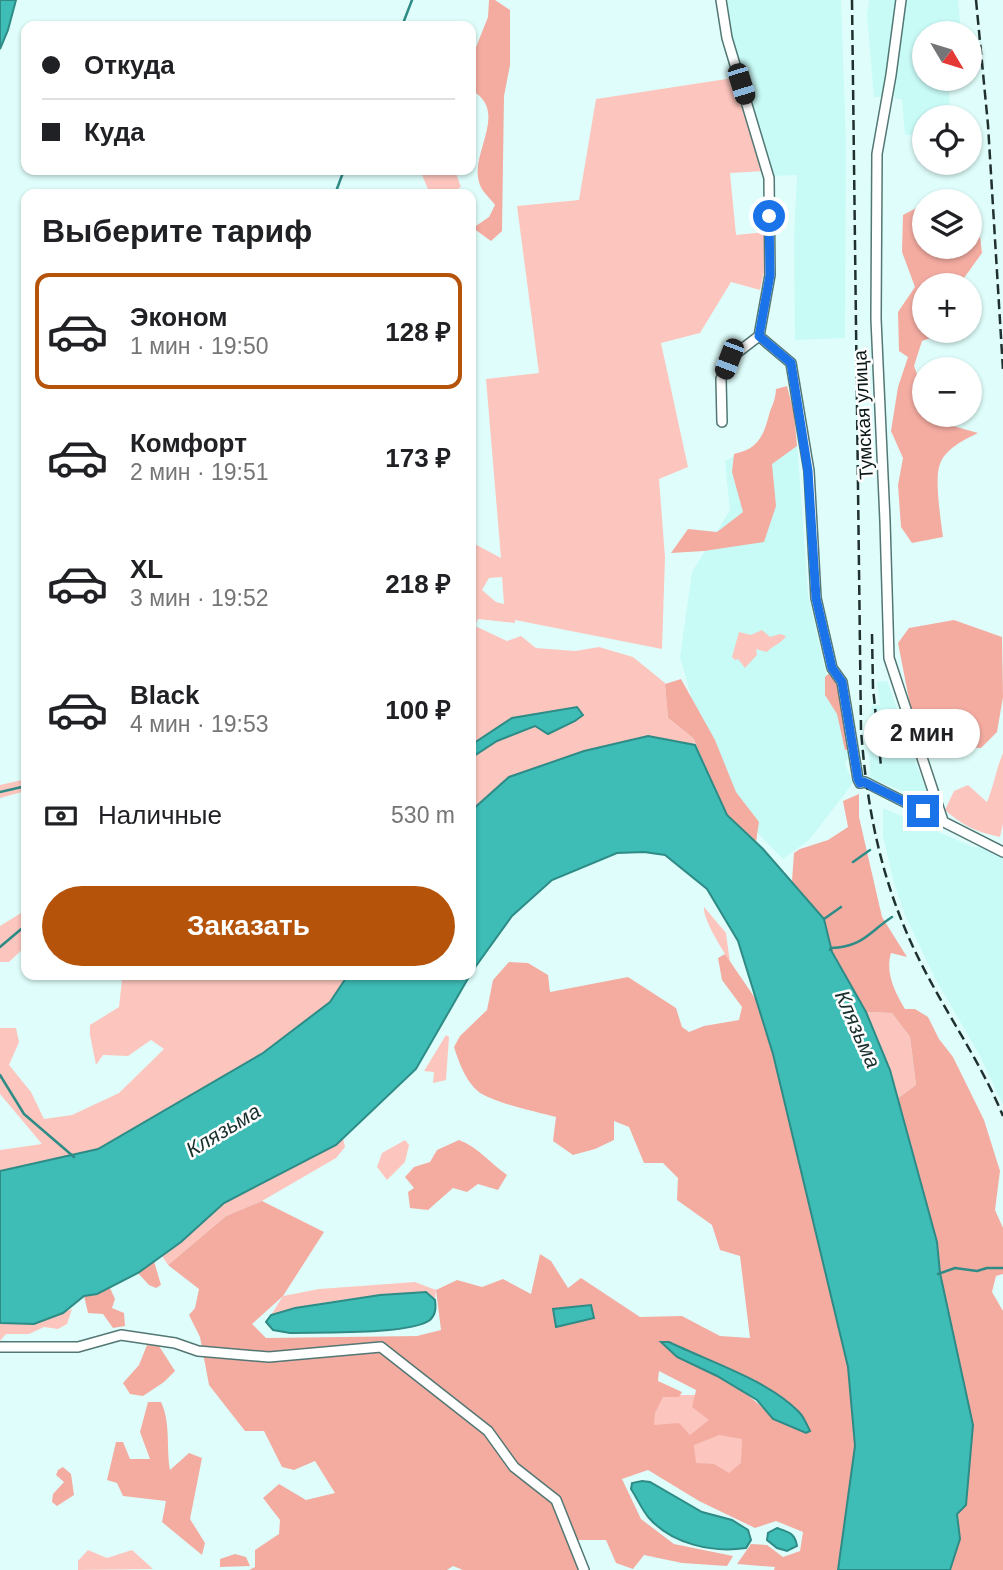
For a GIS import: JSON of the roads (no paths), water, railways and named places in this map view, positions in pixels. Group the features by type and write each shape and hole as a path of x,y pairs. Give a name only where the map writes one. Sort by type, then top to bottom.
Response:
{"street":[{"path":"721,0 727,38 769,177 770,275 759,336 729,359 721,379 722,422"},
{"name":"Тумская улица","path":"901,0 877,154 876,319 886,521 888,658 943,821"},
{"path":"759,336 791,363 808,471 816,598 832,668 842,682 858,779 860,783 864,782 1003,852"},
{"path":"0,1347 78,1347 118,1335 175,1343 198,1351 269,1357 381,1347 488,1431 514,1467 555,1500 584,1570"}],"water":[{"path":"0,0 16,0 0,49"},
{"path":"577,707 583,715 548,734 535,726 497,741 476,755 476,742 512,718"},
{"name":"Клязьма","path":"648,736 695,745 727,815 763,849 824,919 832,952 866,1012 890,1070 937,1242 940,1273 973,1425 966,1505 957,1514 960,1539 950,1570 838,1570 855,1446 848,1367 773,1054 738,941 707,889 665,855 644,852 617,853 552,880 512,916 476,966 476,807 509,777 584,751"},
{"name":"Клязьма","path":"345,980 467,980 416,1069 336,1145 224,1203 181,1242 138,1273 97,1294 84,1296 63,1313 34,1324 0,1323 0,1171 98,1149 263,1053 330,1002"},
{"path":"426,1292 435,1300 430,1320 404,1328 363,1332 290,1333 273,1330 266,1322 271,1315 295,1308 380,1295"},
{"path":"591,1305 594,1318 556,1327 553,1309"},
{"path":"661,1342 669,1342 771,1390 799,1412 810,1431 806,1433 773,1419 757,1400 717,1376 677,1357"},
{"path":"650,1482 702,1512 732,1520 748,1530 751,1540 746,1548 706,1548 669,1534 649,1518 631,1489 632,1483"},
{"path":"777,1528 791,1534 797,1546 787,1551 777,1548 767,1540 768,1533"}],"waterway":[{"path":"404,21 412,0"},
{"path":"337,189 342,175"},
{"path":"0,792 21,787"},
{"path":"853,862 870,850"},
{"path":"824,919 841,907"},
{"path":"830,950 858,942 892,917"},
{"path":"0,947 21,929"},
{"path":"0,1075 24,1114 74,1157"},
{"path":"938,1274 955,1268 977,1271 1003,1268"}],"railway":[{"path":"852,0 861,730 867,788 885,871 903,924 1003,1116"},
{"path":"976,0 988,125 1003,370"},
{"path":"872,634 873,688 881,766"}]}
